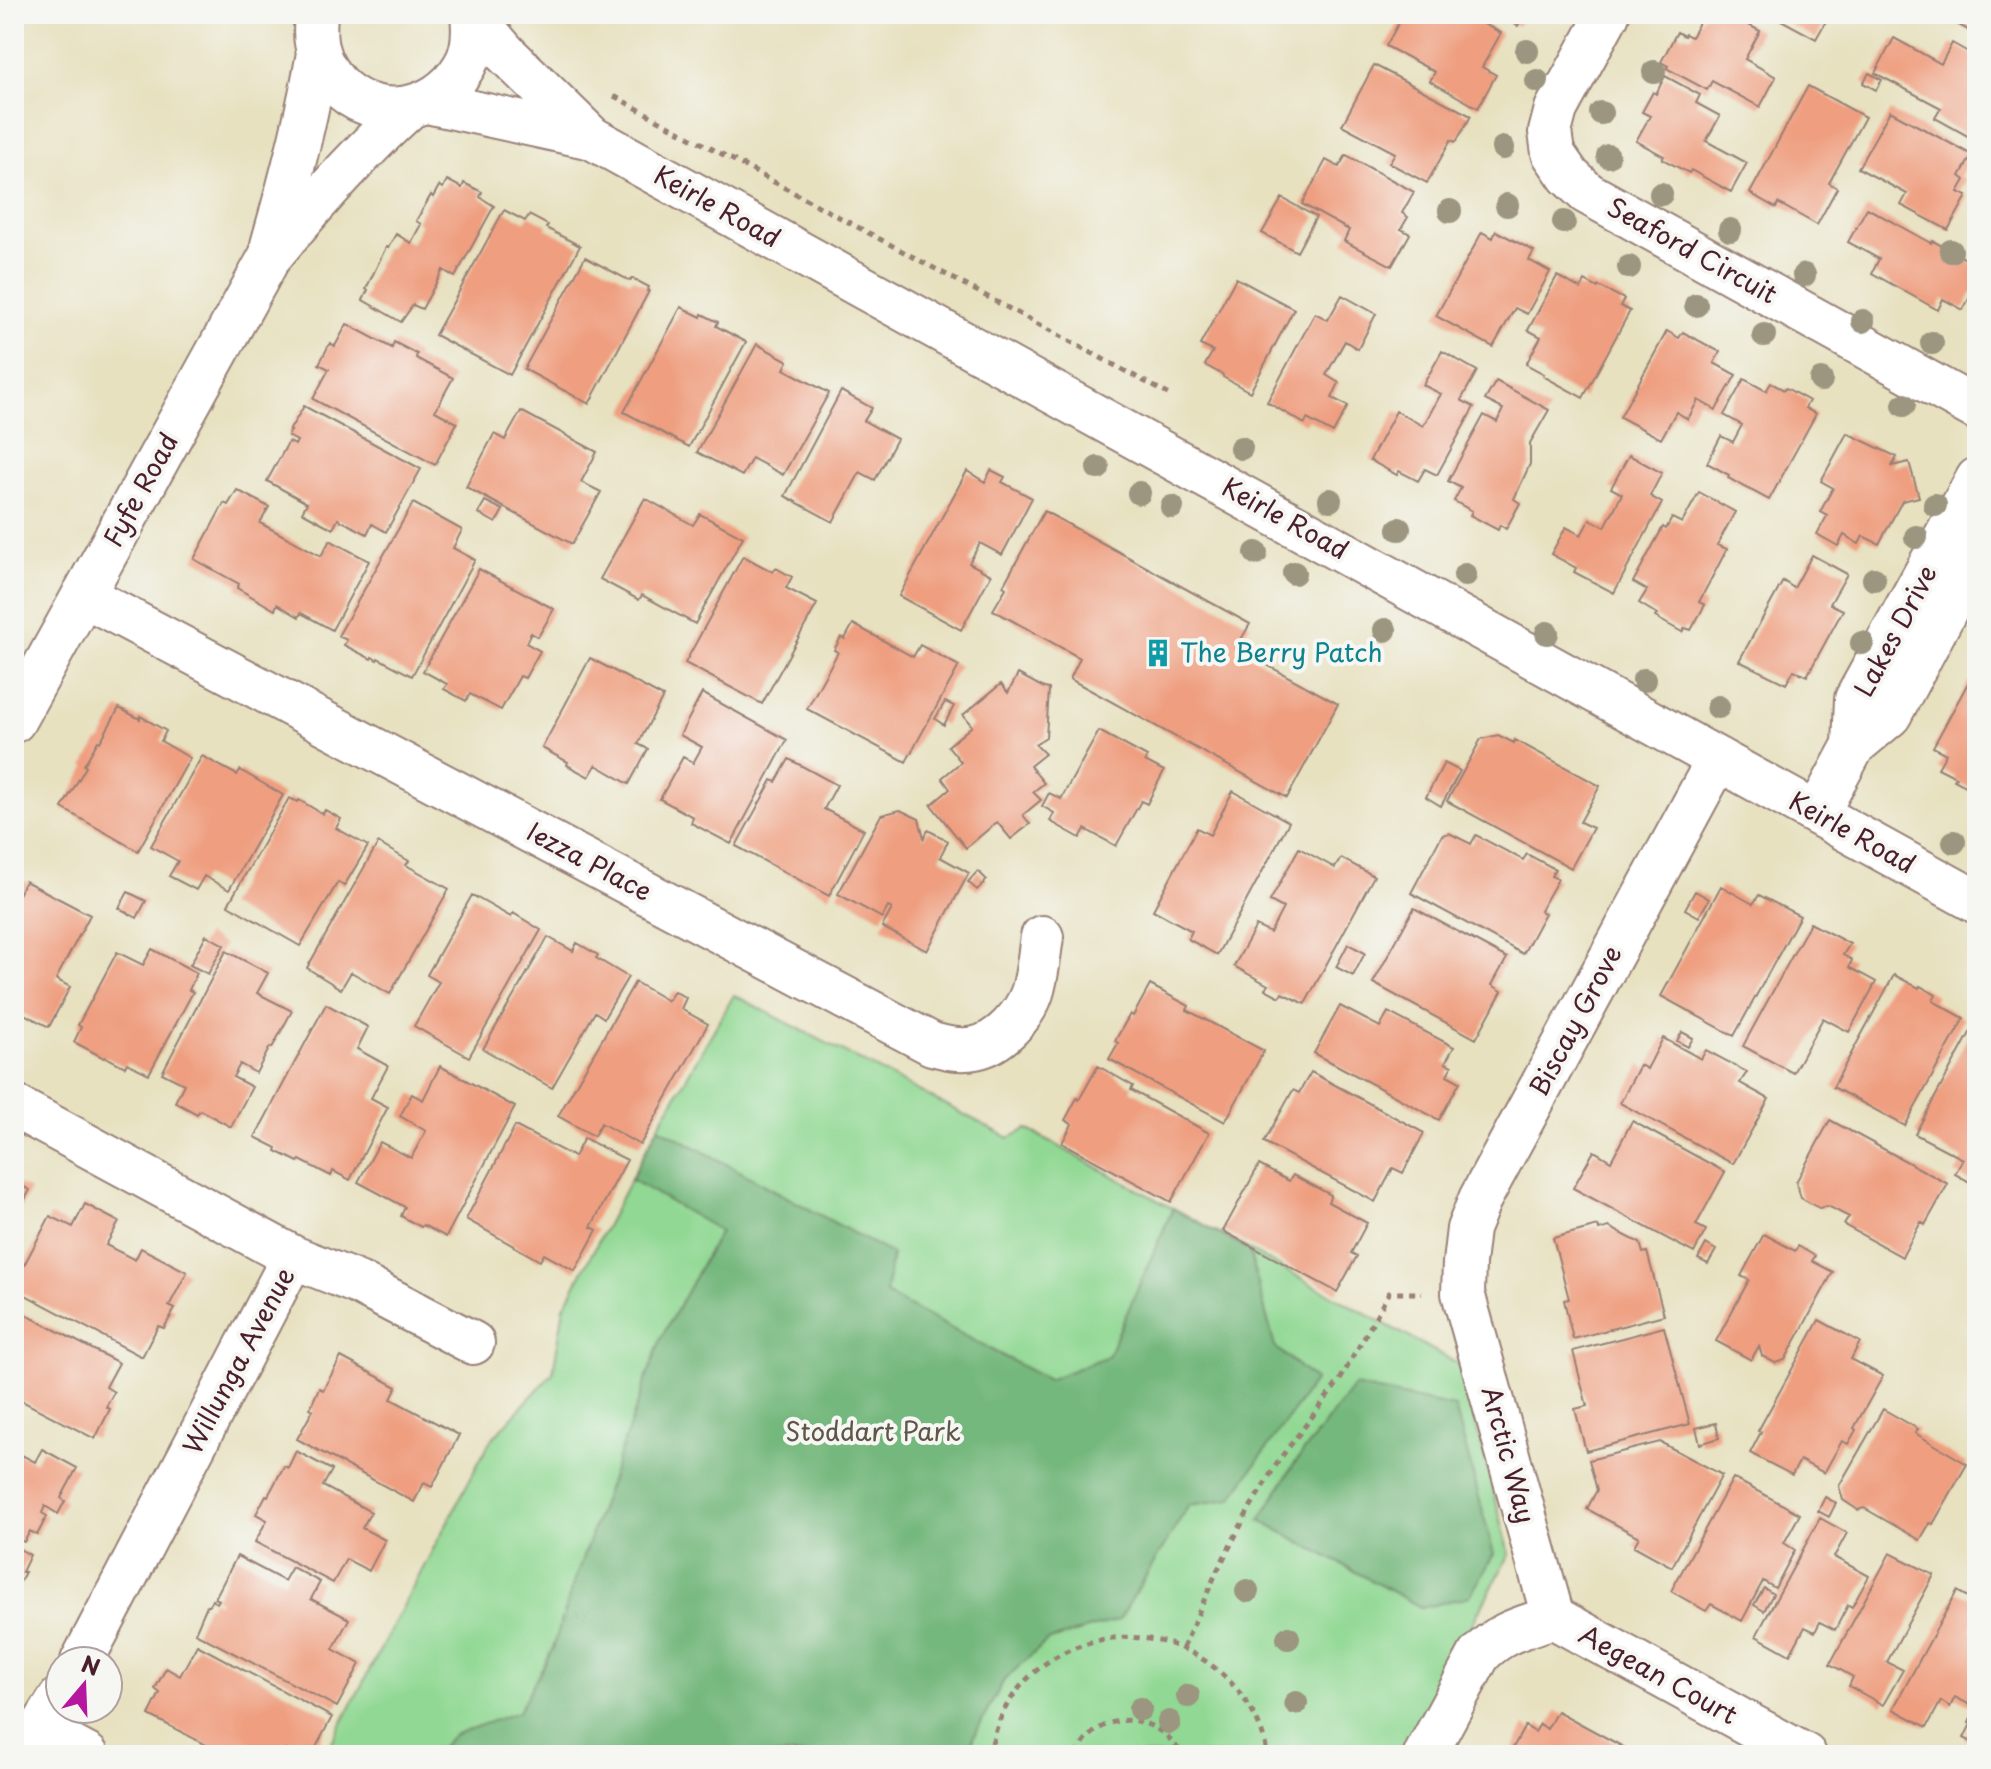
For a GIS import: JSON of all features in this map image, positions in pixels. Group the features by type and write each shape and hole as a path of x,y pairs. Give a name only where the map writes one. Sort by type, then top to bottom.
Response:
{"street":[{"name":"Seaford Circuit","path":"1608,14 1556,109 1550,132 1553,153 1569,176 1587,193 1977,409"},
{"name":"Fyfe Road","path":"14,721 269,258 340,175 383,132 418,105 449,87 465,67 473,42 472,15"},
{"name":"Keirle Road","path":"472,15 505,53 592,138 1977,902"},
{"name":"Fyfe Road","path":"269,258 312,89 310,29"},
{"name":"Keirle Road","path":"310,29 328,74 344,91 363,103 386,109 418,105 592,138"},
{"name":"Lakes Drive","path":"1854,745 1856,699 1977,479"},
{"name":"Lakes Drive","path":"1817,814 1854,745 1890,715 1977,552"},
{"name":"Iezza Place","path":"83,595 932,1044 953,1049 978,1048 1003,1034 1016,1022 1031,994 1042,937"},
{"name":"Biscay Grove","path":"1463,1293 1468,1229 1480,1199 1718,759"},
{"name":"Willunga Avenue","path":"14,1106 293,1257 90,1645"},
{"path":"293,1257 358,1283 473,1343"},
{"name":"Arctic Way","path":"1463,1293 1553,1617"},
{"path":"1425,1755 1479,1655 1489,1644 1500,1636 1553,1617"},
{"name":"Aegean Court","path":"1553,1617 1805,1755"},
{"path":"38,1728 87,1755"}],"path":[{"path":"603,89 1168,394"},
{"path":"1183,1648 1251,1506 1279,1460 1340,1380 1389,1293 1463,1293"},
{"path":"989,1755 996,1727 1011,1698 1032,1673 1058,1654 1088,1642 1121,1637 1153,1639 1183,1648 1213,1665 1237,1688 1255,1717 1267,1755"},
{"path":"1077,1755 1086,1739 1102,1727 1119,1721 1138,1721 1156,1727 1171,1738 1182,1755"}],"green space":[{"name":"Stoddart Park","path":"734,995 1009,1138 1027,1129 1460,1365 1510,1554 1401,1755 325,1755 490,1441 553,1373 564,1307 658,1127"},
{"path":"658,1127 892,1254 886,1294 1048,1380 1108,1356 1173,1208 1249,1250 1275,1347 1315,1380 1231,1499 1189,1505 1119,1620 1047,1641 1004,1680 973,1738 973,1755 434,1755 453,1735 518,1712 553,1648 661,1338 720,1231 631,1179"},
{"path":"1354,1386 1455,1407 1494,1554 1470,1596 1422,1608 1260,1520 1292,1467"}],"building":[{"path":"1407,14 1465,14 1501,33 1482,67 1496,75 1478,108 1430,81 1435,72 1386,46 1402,17 1405,18"},
{"path":"1493,14 1524,14 1518,26"},
{"path":"1704,14 1728,14 1760,31 1745,59 1776,77 1760,107 1712,81 1707,90 1666,68 1668,66 1661,62 1677,32 1691,37"},
{"path":"1770,14 1830,14 1816,39"},
{"path":"1939,14 1977,14 1977,35"},
{"path":"1894,38 1941,64 1952,43 1977,57 1977,131 1973,139 1935,118 1941,108 1875,73"},
{"path":"1374,65 1471,116 1456,142 1451,140 1427,183 1389,163 1395,153 1342,125"},
{"path":"1869,73 1882,80 1876,90 1863,83"},
{"path":"1665,76 1700,95 1696,103 1720,116 1706,141 1747,163 1731,192 1691,170 1689,173 1662,159 1664,156 1636,141 1650,116 1642,112"},
{"path":"1808,86 1865,117 1829,183 1837,188 1817,225 1778,203 1776,208 1750,193"},
{"path":"1890,111 1972,155 1960,176 1965,180 1958,192 1967,196 1948,230 1901,205 1907,194 1858,168"},
{"path":"1346,155 1414,192 1402,213 1408,217 1401,229 1410,234 1392,266 1344,241 1349,230 1302,204 1326,160 1339,167"},
{"path":"447,180 462,188 464,183 482,192 480,197 494,206 455,277 443,270 422,309 413,305 401,322 363,300 366,289 386,247 396,234 411,243 421,224 416,221 431,195 433,197 439,186 443,188"},
{"path":"1282,198 1316,217 1297,252 1262,233"},
{"path":"1867,208 1977,265 1977,289 1963,310 1943,299 1938,310 1872,273 1879,259 1848,242"},
{"path":"504,210 525,221 529,215 580,246 510,375 435,335"},
{"path":"1496,231 1534,251 1529,260 1550,272 1527,314 1515,308 1493,347 1436,316 1482,232 1493,238"},
{"path":"585,257 630,281 632,278 649,287 589,404 524,369"},
{"path":"1557,276 1581,289 1585,281 1599,286 1624,299 1620,306 1630,311 1583,398 1526,364 1541,337 1528,330"},
{"path":"1236,278 1294,309 1250,392 1205,365 1213,351 1200,345"},
{"path":"1342,295 1376,314 1358,349 1345,341 1326,375 1339,383 1332,398 1348,406 1333,433 1307,419 1305,424 1267,402 1315,313 1328,320"},
{"path":"681,307 718,322 716,326 746,342 689,447 624,412"},
{"path":"347,324 392,348 394,342 453,378 435,411 457,423 435,465 313,399 329,369 319,364 330,343 335,346"},
{"path":"1667,331 1679,338 1683,332 1720,352 1714,363 1736,375 1716,410 1698,400 1688,419 1676,412 1661,439 1620,417"},
{"path":"757,344 788,361 784,369 829,393 783,475 752,458 742,476 697,452"},
{"path":"1442,351 1477,371 1461,400 1474,407 1437,475 1425,469 1418,481 1399,471 1397,475 1370,460 1396,411 1423,426 1441,394 1423,385"},
{"path":"1744,379 1766,391 1771,383 1784,390 1786,388 1809,401 1805,408 1816,414 1769,500 1707,463 1721,436 1733,442 1742,425 1724,415"},
{"path":"1496,381 1549,410 1530,443 1530,464 1514,499 1520,503 1506,529 1500,525 1498,530 1470,515 1472,511 1454,501 1461,488 1448,481 1484,415 1497,422 1503,409 1485,400"},
{"path":"841,391 872,408 864,421 897,439 875,480 860,472 833,522 785,496"},
{"path":"304,406 421,469 386,532 372,524 367,534 338,519 333,529 302,512 307,503 267,481 289,441 295,445 297,441 288,436 289,431"},
{"path":"521,411 597,452 581,482 601,492 572,544 466,487 494,434 505,440"},
{"path":"1847,433 1897,457 1892,466 1909,462 1919,497 1902,501 1879,544 1863,536 1859,544 1844,535 1838,546 1817,534 1827,516 1820,512 1833,488 1821,481"},
{"path":"1629,455 1662,473 1650,496 1662,503 1614,593 1574,572 1576,568 1551,554 1566,527 1581,535 1590,519 1605,527 1622,494 1611,488"},
{"path":"991,470 1005,477 1002,482 1032,498 1002,555 980,543 969,563 991,575 961,630 899,596 967,471 985,482"},
{"path":"237,490 269,507 260,523 321,556 330,540 369,561 332,630 277,604 275,610 237,588 239,584 194,559 224,503 228,505"},
{"path":"1699,492 1735,512 1717,545 1727,549 1699,602 1705,605 1691,630 1685,628 1682,632 1655,617 1657,614 1639,603 1647,590 1633,582 1663,527 1666,529 1672,518 1682,523"},
{"path":"645,498 693,525 700,514 743,537 695,624 642,595 639,600 600,579"},
{"path":"485,501 503,510 496,523 478,513"},
{"path":"413,503 462,530 453,548 475,560 412,676 344,645 347,640 338,636"},
{"name":"The Berry Patch","path":"1044,511 1250,624 1236,648 1338,704 1287,798 1070,679 1080,658 993,610"},
{"path":"1812,555 1847,574 1830,604 1843,610 1807,676 1794,670 1786,684 1739,661 1783,581 1794,588"},
{"path":"743,556 773,572 776,568 792,577 786,588 817,604 762,704 685,663"},
{"path":"479,569 554,609 538,637 531,633 526,643 540,651 525,678 520,676 501,710 470,694 466,701 444,689 447,684 423,671"},
{"path":"853,624 913,657 920,645 959,666 906,762 807,709 838,652 834,650 841,637 845,639"},
{"path":"590,658 663,697 638,744 648,749 629,784 596,765 589,777 542,748"},
{"path":"1018,674 1049,689 1046,737 1035,744 1045,754 1030,766 1044,783 1033,792 1041,800 1023,815 1030,824 1011,839 997,822 966,848 931,805 950,789 942,778 961,762 948,746 972,726 963,715 1001,684 1008,693"},
{"path":"1969,681 1977,686 1977,792 1938,768 1946,754 1933,747"},
{"path":"702,693 787,740 731,844 691,823 693,817 660,799 683,757 693,763 702,747 680,735"},
{"path":"945,702 954,706 944,725 935,719"},
{"path":"119,708 166,731 161,741 190,758 138,851 62,808"},
{"path":"1099,731 1147,757 1145,761 1164,771 1147,804 1141,801 1116,846 1085,829 1080,838 1050,821 1054,813 1042,806 1049,793 1061,799"},
{"path":"1498,735 1514,743 1515,740 1600,786 1580,822 1593,828 1571,868 1447,801 1481,739"},
{"path":"202,756 237,775 240,770 283,795 229,890 204,876 196,890 169,876 178,861 151,846"},
{"path":"789,759 837,785 824,809 864,830 829,896 736,846 772,780 776,782"},
{"path":"1444,763 1460,771 1441,806 1426,797"},
{"path":"1233,791 1289,822 1217,955 1188,939 1192,931 1153,910 1197,828 1210,835"},
{"path":"289,798 341,819 336,828 368,846 344,886 338,882 300,946 228,905"},
{"path":"900,810 919,819 924,838 928,830 948,841 940,857 969,873 927,951 882,927 892,909 888,907 882,918 838,894 881,815"},
{"path":"1449,833 1471,844 1476,835 1523,860 1527,854 1555,869 1551,876 1558,879 1540,911 1545,913 1523,954 1411,893 1442,835"},
{"path":"378,843 409,861 406,865 449,889 390,994 351,972 341,989 307,968"},
{"path":"1299,848 1335,868 1341,858 1374,876 1305,1004 1265,989 1268,985 1234,966 1256,926 1270,933 1283,908 1270,901"},
{"path":"978,871 987,880 977,890 968,882"},
{"path":"25,881 90,915 56,979 70,987 49,1027 14,1009 14,902"},
{"path":"1721,886 1753,904 1759,895 1800,916 1734,1036 1661,996"},
{"path":"1695,891 1709,899 1699,917 1685,909"},
{"path":"128,892 146,901 137,918 119,908"},
{"path":"472,895 511,917 513,913 541,930 469,1057 414,1026 439,982 427,975"},
{"path":"1414,908 1507,958 1492,985 1502,991 1476,1039 1373,983"},
{"path":"1810,923 1850,944 1843,955 1852,960 1849,967 1876,982 1849,1032 1823,1018 1793,1073 1743,1046"},
{"path":"206,935 224,945 208,974 190,965"},
{"path":"548,937 573,951 577,943 628,977 604,1018 595,1012 552,1088 483,1049"},
{"path":"1348,944 1365,953 1353,976 1336,967"},
{"path":"152,949 197,973 189,990 193,992 149,1074 127,1063 125,1067 74,1042 81,1027 78,1025 117,952 143,965"},
{"path":"226,951 268,973 257,993 292,1011 256,1073 240,1064 233,1077 252,1087 231,1127 200,1110 197,1114 175,1102 184,1084 162,1073"},
{"path":"1894,975 1936,995 1933,1001 1964,1018 1905,1126 1833,1087"},
{"path":"635,982 668,1001 674,991 686,998 681,1009 708,1024 640,1145 601,1123 594,1136 558,1116"},
{"path":"1150,985 1189,1006 1187,1010 1264,1051 1225,1122 1109,1059 1118,1043 1115,1041"},
{"path":"326,1004 368,1027 357,1049 388,1066 371,1098 388,1107 350,1180 333,1171 331,1176 300,1160 298,1162 255,1137"},
{"path":"1340,1006 1380,1027 1388,1012 1454,1047 1445,1063 1452,1066 1447,1075 1460,1082 1439,1120 1314,1053"},
{"path":"1977,1020 1977,1186 1955,1174 1963,1159 1915,1134"},
{"path":"1682,1032 1693,1038 1688,1047 1677,1041"},
{"path":"1663,1038 1701,1059 1706,1050 1747,1072 1740,1083 1769,1099 1733,1164 1620,1103 1640,1065 1647,1069"},
{"path":"440,1066 515,1107 446,1237 401,1216 405,1207 358,1182 380,1142 411,1158 426,1131 400,1116 412,1094 423,1100"},
{"path":"1098,1066 1133,1086 1131,1090 1209,1133 1171,1202 1062,1143 1072,1124 1065,1120"},
{"path":"1311,1072 1424,1133 1403,1173 1393,1168 1375,1202 1264,1142 1293,1090 1299,1093"},
{"path":"1830,1120 1948,1184 1925,1225 1921,1222 1902,1257 1844,1225 1849,1217 1828,1206 1819,1208 1801,1198 1796,1182"},
{"path":"1632,1121 1725,1172 1696,1225 1706,1230 1694,1253 1573,1188 1594,1151 1611,1161"},
{"path":"515,1126 574,1157 584,1138 627,1160 591,1227 597,1230 575,1271 544,1254 540,1261 466,1219"},
{"path":"1259,1165 1289,1181 1293,1175 1331,1195 1328,1202 1367,1223 1351,1253 1357,1256 1337,1292 1223,1231"},
{"path":"14,1182 30,1190 14,1220"},
{"path":"85,1204 119,1222 106,1245 135,1260 141,1248 187,1272 169,1306 175,1309 164,1328 158,1326 142,1357 14,1289 50,1216 73,1227"},
{"path":"1598,1226 1599,1230 1609,1227 1640,1243 1643,1253 1647,1252 1664,1315 1573,1339 1564,1300 1569,1299 1553,1238"},
{"path":"1764,1234 1795,1251 1798,1246 1815,1256 1812,1261 1833,1272 1785,1360 1775,1363 1762,1356 1759,1346 1751,1360 1716,1341 1749,1280 1741,1276"},
{"path":"1706,1244 1716,1250 1708,1264 1698,1259"},
{"path":"15,1309 119,1363 106,1387 114,1392 106,1407 110,1409 95,1439 14,1397"},
{"path":"1819,1320 1860,1342 1851,1359 1883,1376 1848,1444 1842,1441 1824,1473 1800,1460 1792,1475 1750,1453 1761,1432 1758,1431"},
{"path":"1664,1327 1690,1424 1586,1451 1575,1409 1587,1406 1573,1351"},
{"path":"341,1357 397,1387 391,1399 459,1435 432,1487 424,1483 414,1502 297,1439 313,1410 310,1408 319,1388 323,1390"},
{"path":"1883,1409 1918,1429 1915,1433 1967,1464 1933,1524 1930,1523 1920,1540 1864,1508 1858,1510 1843,1500 1839,1486"},
{"path":"1716,1423 1719,1438 1700,1444 1696,1428"},
{"path":"1660,1442 1722,1475 1672,1567 1634,1546 1639,1537 1587,1509 1597,1490 1589,1460"},
{"path":"42,1449 77,1468 61,1498 65,1501 58,1514 45,1506 42,1513 47,1516 37,1535 30,1531 24,1542 14,1537 14,1451 35,1462"},
{"path":"296,1451 332,1470 323,1486 371,1512 362,1528 385,1540 369,1571 346,1559 333,1583 255,1542 267,1520 256,1514"},
{"path":"1733,1478 1800,1514 1784,1543 1795,1550 1775,1588 1763,1581 1742,1621 1711,1604 1706,1611 1671,1591"},
{"path":"1825,1497 1836,1503 1829,1517 1818,1511"},
{"path":"1820,1518 1847,1533 1834,1557 1869,1576 1835,1630 1820,1622 1815,1632 1805,1627 1790,1655 1756,1636"},
{"path":"14,1546 30,1555 14,1593"},
{"path":"1890,1553 1934,1575 1887,1662 1903,1670 1883,1705 1849,1686 1853,1677 1830,1664"},
{"path":"237,1556 284,1581 292,1567 320,1582 311,1599 349,1619 333,1649 360,1664 337,1707 195,1633 207,1605 212,1600 217,1603 219,1600 215,1598"},
{"path":"1764,1588 1773,1594 1764,1611 1754,1605"},
{"path":"1957,1591 1977,1602 1977,1617 1971,1629 1977,1632 1977,1693 1970,1705 1955,1697 1950,1707 1941,1701 1927,1727 1893,1709"},
{"path":"197,1645 332,1717 315,1749 309,1755 294,1755 286,1750 283,1755 225,1755 149,1715 160,1693 155,1689 166,1668 180,1676"},
{"path":"1557,1711 1638,1755 1509,1755 1525,1726 1535,1732 1540,1724 1547,1729"},
{"path":"1977,1714 1977,1745 1964,1738 1971,1718 1974,1720"}],"place":[{"name":"The Berry Patch","path":"1158,653"}]}
